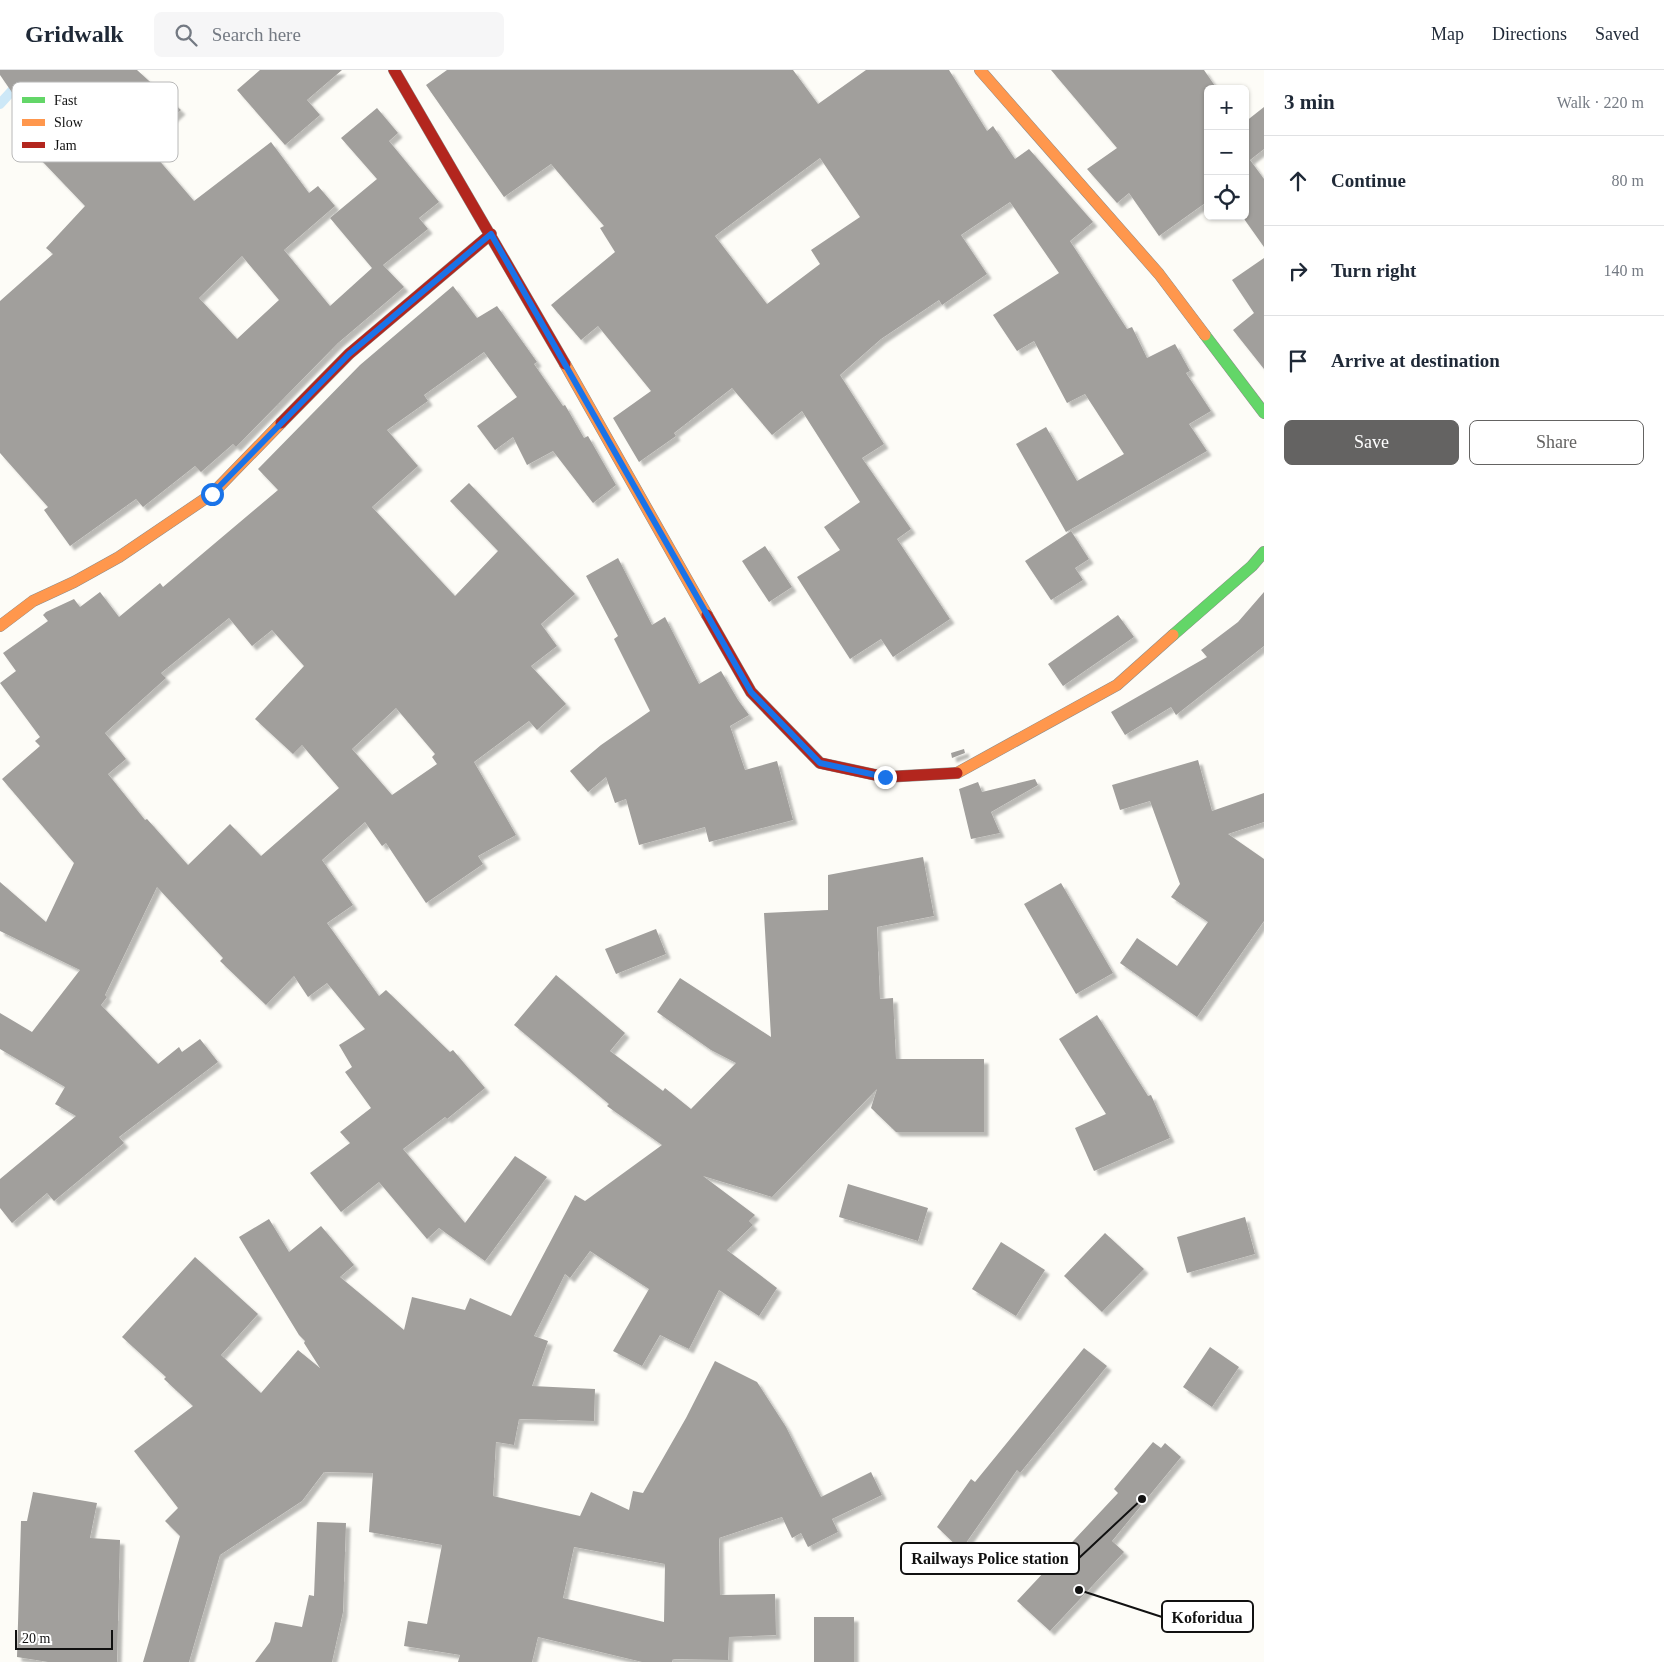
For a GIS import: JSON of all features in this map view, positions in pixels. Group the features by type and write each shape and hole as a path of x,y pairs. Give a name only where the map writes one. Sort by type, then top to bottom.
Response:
{"street":[{"path":"394,70 491,234 751,692 820,763 885,777 961,773 1117,685 1252,566 1264,552"},
{"path":"980,70 1159,274 1264,413"},
{"path":"0,626 33,601 74,582 119,557 212,494 349,354 491,234"}],"building":[{"path":"0,70 137,70 150,82 12,82 12,92 0,75"},
{"path":"260,70 342,70 307,100 320,115 285,145 237,90"},
{"path":"447,70 793,70 818,104 866,70 949,70 987,131 993,126 1015,159 1029,149 1093,222 1070,241 1127,329 1132,327 1147,358 1175,344 1190,371 1186,373 1211,411 1189,424 1207,451 1066,532 1016,444 1046,427 1077,481 1124,454 1085,394 1067,403 1034,341 1017,351 993,315 1059,273 1010,202 961,235 987,274 942,305 939,300 881,339 840,375 884,444 862,458 911,529 897,539 950,619 893,657 881,639 850,659 797,577 840,550 824,527 860,502 802,411 772,435 732,388 674,433 676,436 639,462 613,418 651,391 598,326 581,340 551,305 615,252 600,228 604,226 551,164 504,197 426,85","holes":["820,158 860,217 811,250 820,264 767,304 715,236"]},
{"path":"1051,70 1204,70 1214,85 1204,85 1204,204 1159,236 1129,193 1117,203 1087,169 1117,148"},
{"path":"1264,107 1264,149 1250,160 1264,179 1264,247 1245,220 1249,220 1249,119"},
{"path":"377,108 398,133 389,141 439,202 419,218 428,229 383,265 404,287 338,343 236,447 233,444 201,472 195,466 143,507 136,499 70,546 44,510 48,507 0,453 0,301 53,254 46,248 85,206 43,162 160,162 194,201 271,142 309,193 318,186 335,206 284,250 330,306 372,268 330,218 377,179 341,138","holes":["242,256 279,300 237,339 199,298"]},
{"path":"1264,258 1264,369 1233,330 1254,313 1232,280"},
{"path":"453,286 477,318 497,306 537,362 534,364 563,406 565,405 584,438 588,436 616,485 593,503 553,451 527,465 513,437 495,450 477,426 517,397 484,352 424,395 428,401 387,430 418,466 372,507 455,596 498,551 450,501 469,483 575,594 541,624 557,646 531,666 566,704 537,730 529,721 474,762 516,835 478,856 483,864 426,903 386,843 382,846 365,822 322,860 353,905 327,923 379,996 386,990 450,1052 453,1050 485,1088 447,1119 445,1117 403,1149 465,1223 515,1156 547,1177 485,1261 439,1228 427,1239 379,1182 341,1212 310,1173 350,1143 340,1132 371,1108 345,1072 352,1067 339,1045 365,1029 327,983 308,997 294,976 266,1005 220,961 223,958 157,887 105,995 107,997 101,1005 158,1064 179,1047 182,1052 200,1039 218,1062 119,1137 124,1143 54,1201 47,1193 12,1223 0,1208 0,1179 76,1116 55,1104 65,1087 0,1049 0,1013 32,1032 80,970 0,931 0,882 46,922 74,863 2,779 40,746 35,741 40,737 0,683 16,671 3,653 48,621 43,615 46,612 74,599 80,607 100,592 119,617 160,583 163,587 278,490 258,469 360,365","holes":["229,618 252,646 272,630 304,666 255,719 293,754 302,745 339,788 261,856 230,824 188,865 147,819 145,820 108,774 126,759 105,733 166,678 161,673","396,708 435,754 432,757 437,764 392,795 352,749"]},
{"path":"1071,531 1089,559 1075,568 1083,580 1051,600 1025,561"},
{"path":"765,546 792,587 769,602 742,561"},
{"path":"618,558 652,625 665,617 699,684 721,671 749,715 730,726 745,770 777,761 793,820 709,842 705,827 639,845 626,799 615,803 606,777 588,792 570,771 601,745 650,711 614,639 618,636 586,576"},
{"path":"1264,592 1264,646 1176,715 1171,707 1125,735 1111,712 1207,657 1201,650 1238,622"},
{"path":"1118,615 1134,637 1063,686 1048,664"},
{"path":"964,749 965,753 952,758 951,753"},
{"path":"1198,760 1212,811 1264,793 1264,822 1228,834 1264,859 1264,921 1197,1017 1120,963 1137,938 1177,966 1208,922 1171,897 1180,884 1150,801 1120,810 1112,785"},
{"path":"1035,779 1038,785 991,812 1000,833 971,839 959,789 978,782 982,792"},
{"path":"923,857 934,916 877,927 880,999 893,998 896,1059 984,1059 984,1132 896,1132 871,1108 877,1089 772,1197 703,1176 755,1215 749,1221 753,1225 727,1250 777,1288 759,1316 719,1290 689,1349 660,1335 642,1366 613,1351 649,1289 590,1251 570,1278 565,1274 534,1336 548,1341 532,1386 595,1389 594,1421 519,1419 514,1445 496,1442 493,1496 580,1516 591,1492 629,1510 633,1491 643,1493 686,1418 715,1361 757,1382 786,1427 821,1497 871,1472 882,1495 832,1519 838,1532 808,1547 801,1533 792,1538 782,1517 719,1538 720,1595 775,1594 776,1635 729,1637 728,1660 673,1659 672,1662 642,1662 538,1637 532,1662 458,1662 460,1655 404,1646 408,1621 427,1624 442,1545 369,1532 373,1473 324,1472 302,1501 220,1555 189,1662 143,1662 180,1536 165,1521 178,1508 134,1451 193,1406 164,1379 166,1377 122,1337 195,1257 258,1314 221,1355 261,1393 298,1350 320,1368 239,1237 269,1219 289,1252 321,1226 354,1265 340,1277 404,1330 412,1297 465,1310 470,1298 511,1316 575,1195 585,1201 662,1145 607,1106 609,1104 514,1025 556,975 625,1033 610,1051 663,1091 665,1088 691,1109 736,1063 711,1050 657,1012 680,978 771,1037 764,913 828,910 828,875","holes":["574,1547 665,1564 664,1622 563,1598"]},
{"path":"1061,883 1113,973 1076,994 1024,904"},
{"path":"656,929 666,954 616,974 605,949"},
{"path":"1097,1015 1148,1096 1151,1095 1170,1138 1094,1171 1075,1128 1106,1114 1059,1039"},
{"path":"848,1184 928,1208 918,1241 839,1217"},
{"path":"1245,1217 1255,1254 1187,1273 1177,1237"},
{"path":"1105,1233 1144,1269 1102,1312 1064,1276"},
{"path":"1001,1242 1045,1270 1016,1316 972,1289"},
{"path":"1210,1347 1239,1367 1212,1407 1183,1387"},
{"path":"1084,1348 1107,1366 1020,1473 1017,1470 961,1550 937,1527 971,1479 975,1482"},
{"path":"1153,1442 1161,1448 1165,1443 1181,1457 1112,1541 1124,1552 1050,1631 1017,1601 1118,1493 1114,1489"},
{"path":"33,1492 97,1503 90,1538 120,1540 117,1662 48,1662 17,1657 21,1521 27,1521"},
{"path":"317,1522 346,1523 343,1612 332,1662 255,1662 270,1642 275,1622 302,1627 309,1595 314,1596"},
{"path":"814,1617 854,1617 854,1662 814,1662"}],"waterway":[{"path":"20,82 31,70"},
{"path":"0,104 12,91"}],"traffic: fast":[{"path":"1205,335 1264,413"},
{"path":"1173,635 1252,566 1264,552"}],"traffic: slow":[{"path":"980,70 1159,274 1205,335"},
{"path":"565,364 707,615"},
{"path":"0,626 33,601 74,582 119,557 212,494 281,423"},
{"path":"957,773 1117,685 1173,635"}],"traffic: jam":[{"path":"394,70 565,364"},
{"path":"281,423 349,354 491,234"},
{"path":"707,615 751,692 820,763 885,777 957,773"}],"place":[{"name":"Railways Police station","path":"1142,1499"},
{"name":"Koforidua","path":"1079,1590"}],"route":[{"path":"212,494 349,354 491,234 751,692 820,763 885,777"}]}
